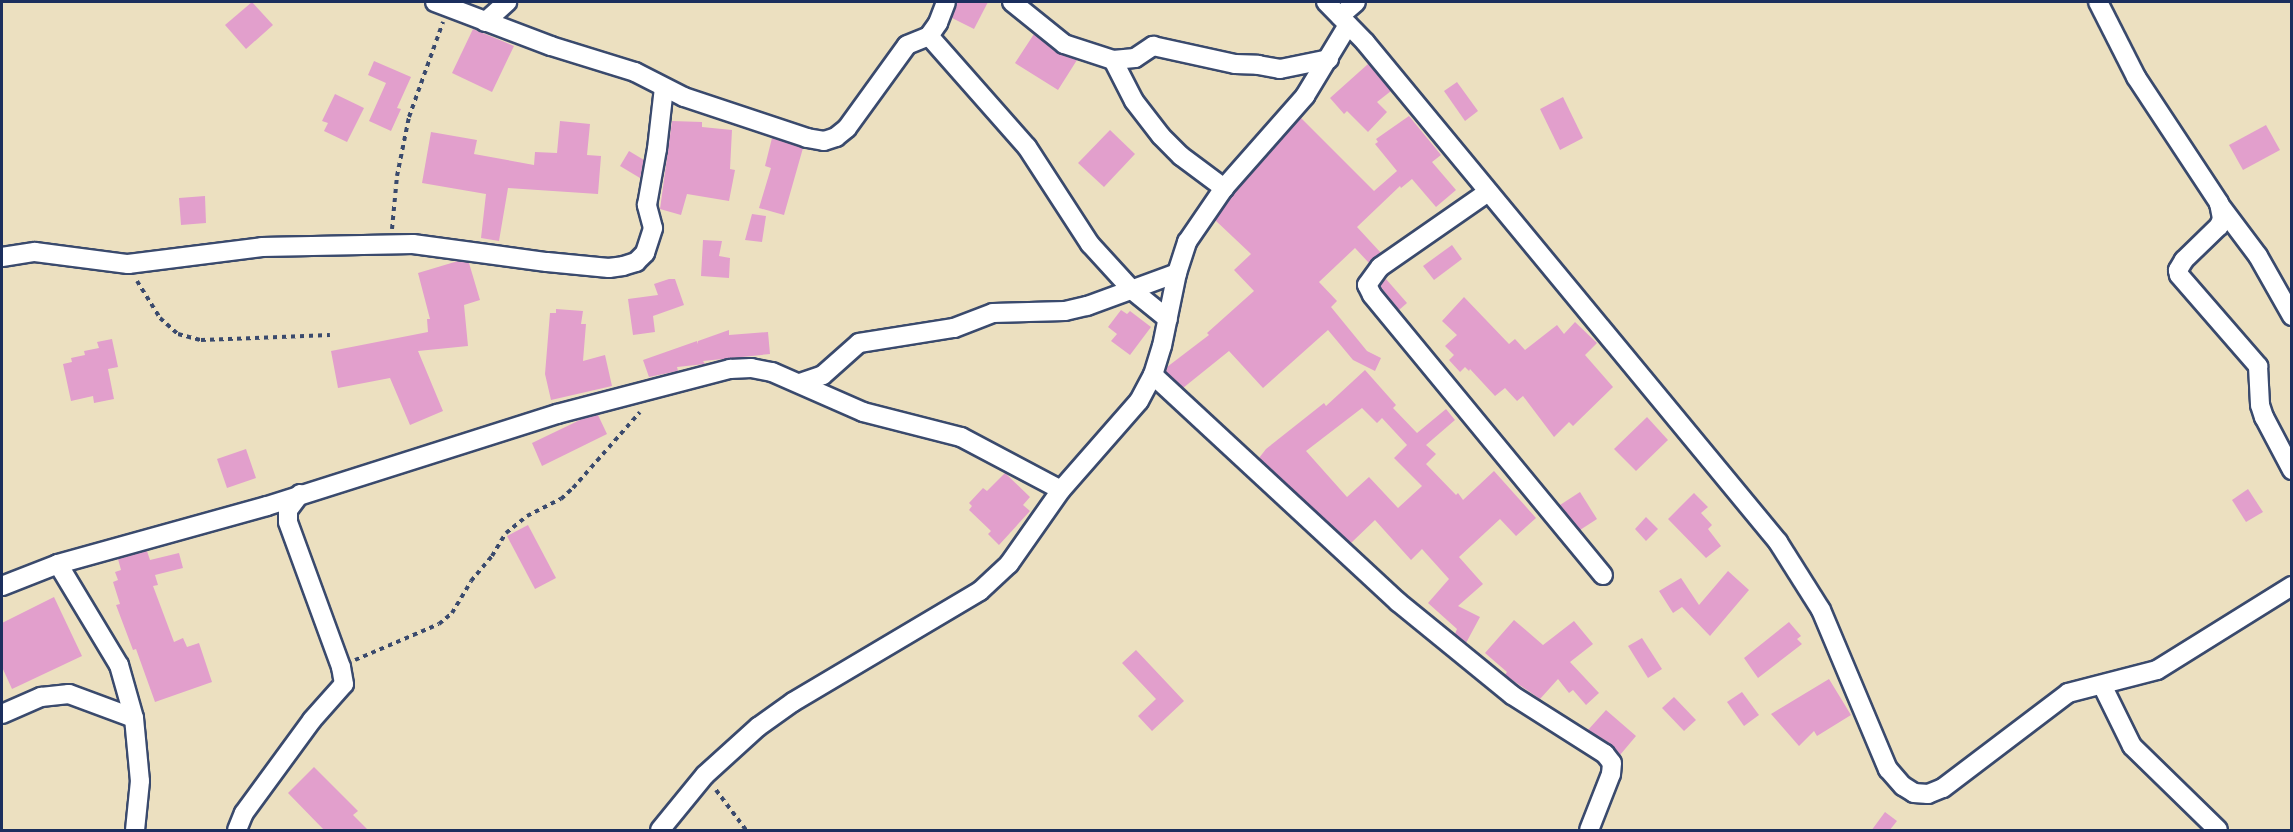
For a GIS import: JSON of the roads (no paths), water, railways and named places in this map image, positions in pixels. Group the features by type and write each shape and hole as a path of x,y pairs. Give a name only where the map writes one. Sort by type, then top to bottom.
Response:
{"street":[{"path":"485,22 507,2"},
{"path":"441,4 485,22 635,72 664,88 759,123 824,141 836,137 847,128 907,45 929,36 938,23 946,2"},
{"path":"1326,2 1440,131 1778,542 1821,610 1888,769 1903,786 1914,793 1928,794 1943,788 2056,701 2082,688 2157,670 2292,586"},
{"path":"660,831 705,775 758,727 793,702 980,591 1009,564 1061,490 1139,400 1153,375 1177,273 1187,242 1224,188 1305,96 1329,59 1344,20 1356,2"},
{"path":"2098,2 2136,77 2219,203 2258,256 2277,295 2292,316"},
{"path":"1018,3 1064,44 1113,60 1132,59 1153,46 1235,64 1280,69 1329,59"},
{"path":"929,36 1027,147 1050,179 1080,231 1132,290 1168,319"},
{"path":"1113,60 1134,101 1161,136 1181,156 1224,188"},
{"path":"2,257 35,252 128,264 262,247 413,244 609,268 636,262 645,253 653,228 647,206 660,130 664,88"},
{"path":"1488,192 1380,267 1367,285 1372,295 1604,575"},
{"path":"2219,203 2222,219 2219,226 2184,260 2179,275 2258,366 2260,405 2292,470"},
{"path":"800,383 823,375 859,343 954,328 993,313 1065,311 1177,273"},
{"path":"2,586 58,564 300,494 557,414 730,369 751,368 772,372 863,412 961,437 1061,490"},
{"path":"1153,375 1398,603 1512,694 1605,754 1612,763 1611,774 1589,831"},
{"path":"237,831 244,813 312,720 342,688 345,679 288,522 288,510 300,494"},
{"path":"58,564 119,665 134,718 140,781 135,831"},
{"path":"2102,685 2132,746 2218,831"},
{"path":"2,714 41,697 69,694 134,718"}]}
